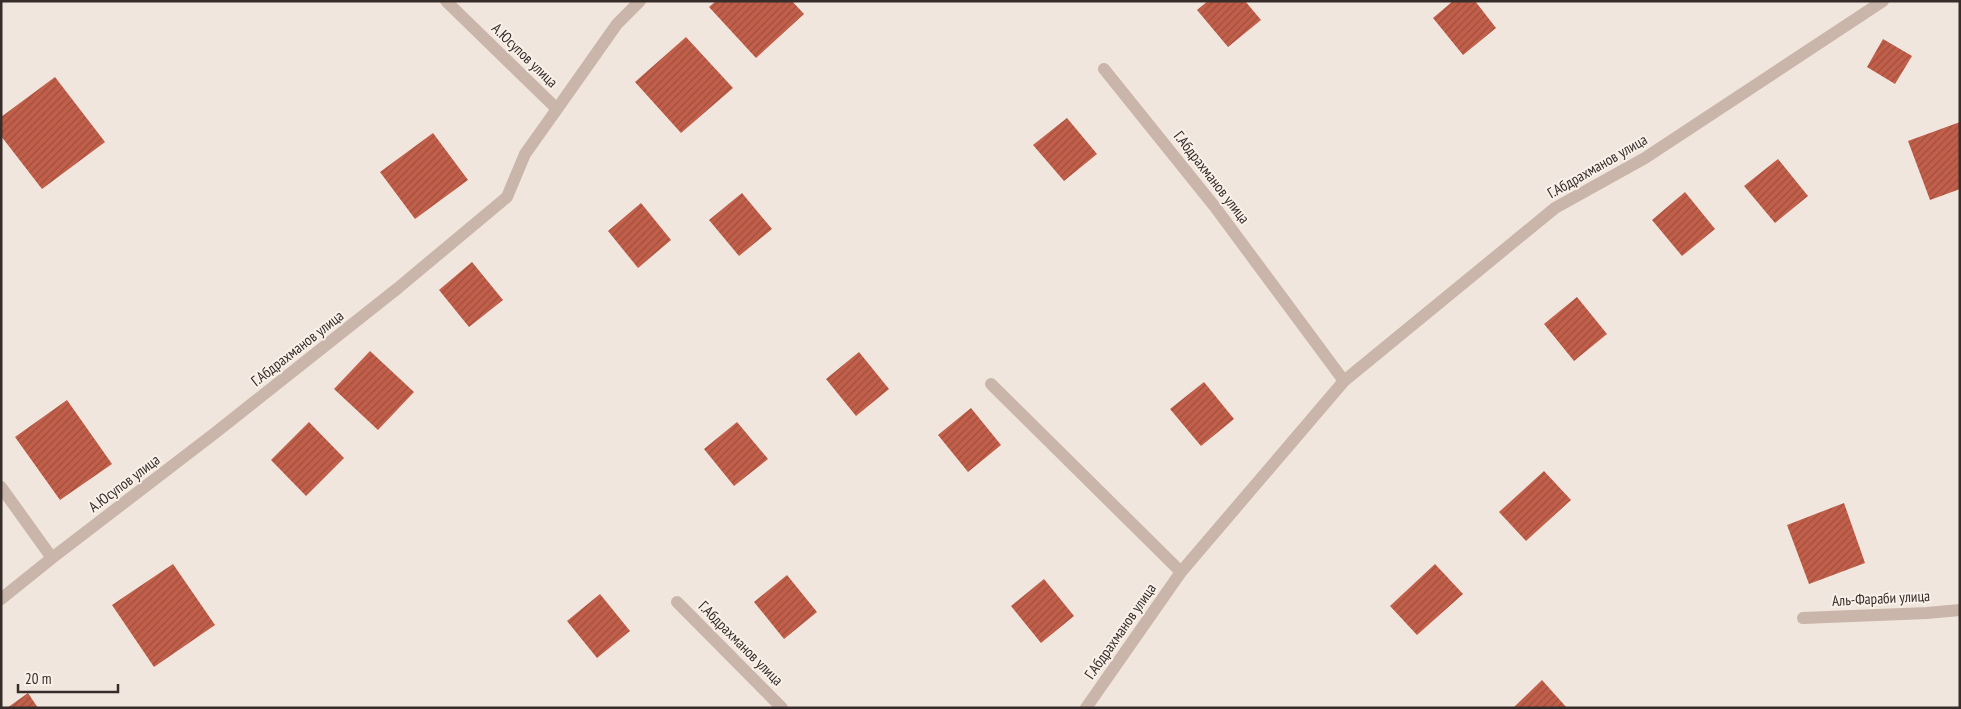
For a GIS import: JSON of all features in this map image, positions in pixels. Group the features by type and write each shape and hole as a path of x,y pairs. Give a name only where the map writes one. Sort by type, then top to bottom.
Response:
{"street":[{"name":"А.Юсупов улица","path":"398,288 507,197 525,154 556,109 446,1"},
{"path":"556,109 617,24 640,1"},
{"name":"Г.Абдрахманов улица","path":"1086,708 1182,572 1344,381 1555,208 1645,158 1883,1"},
{"name":"Г.Абдрахманов улица","path":"1104,69 1215,207 1344,381"},
{"name":"Г.Абдрахманов улица","path":"215,433 398,288"},
{"path":"991,384 1182,572"},
{"name":"А.Юсупов улица","path":"1,599 215,433"},
{"path":"1,487 52,558"},
{"name":"Г.Абдрахманов улица","path":"677,602 782,708"},
{"name":"Аль-Фараби улица","path":"1803,618 1960,610"}],"building":[{"path":"716,1 792,1 804,14 756,58 709,7"},
{"path":"1208,1 1245,1 1261,20 1228,47 1197,10"},
{"path":"1453,1 1475,1 1496,28 1463,55 1433,18"},
{"path":"686,37 733,88 681,133 635,82"},
{"path":"1883,39 1912,56 1895,84 1867,67"},
{"path":"55,77 105,142 42,189 1,136 1,117"},
{"path":"1067,118 1097,154 1064,181 1033,145"},
{"path":"1960,122 1960,189 1930,200 1908,141"},
{"path":"433,133 468,180 415,219 380,172"},
{"path":"1778,159 1808,196 1775,223 1744,186"},
{"path":"1685,192 1715,229 1682,256 1652,220"},
{"path":"742,193 772,229 739,256 709,220"},
{"path":"641,203 671,240 638,268 608,231"},
{"path":"472,262 503,300 469,327 439,290"},
{"path":"1577,297 1607,334 1574,361 1544,324"},
{"path":"370,351 414,392 378,430 334,389"},
{"path":"859,352 889,389 856,416 826,379"},
{"path":"1204,382 1234,419 1201,446 1170,409"},
{"path":"67,400 112,464 60,500 15,437"},
{"path":"971,408 1001,445 968,472 938,435"},
{"path":"309,422 344,458 306,496 271,460"},
{"path":"737,422 768,459 734,486 704,449"},
{"path":"1544,471 1571,500 1526,541 1499,512"},
{"path":"1844,503 1865,563 1809,584 1787,525"},
{"path":"173,564 215,625 154,667 112,605"},
{"path":"1435,564 1463,594 1417,635 1390,606"},
{"path":"787,575 817,612 784,639 754,602"},
{"path":"1044,579 1074,616 1041,643 1011,606"},
{"path":"600,594 630,631 597,658 567,621"},
{"path":"1542,680 1567,708 1513,708"},
{"path":"28,693 38,708 7,708"}]}
